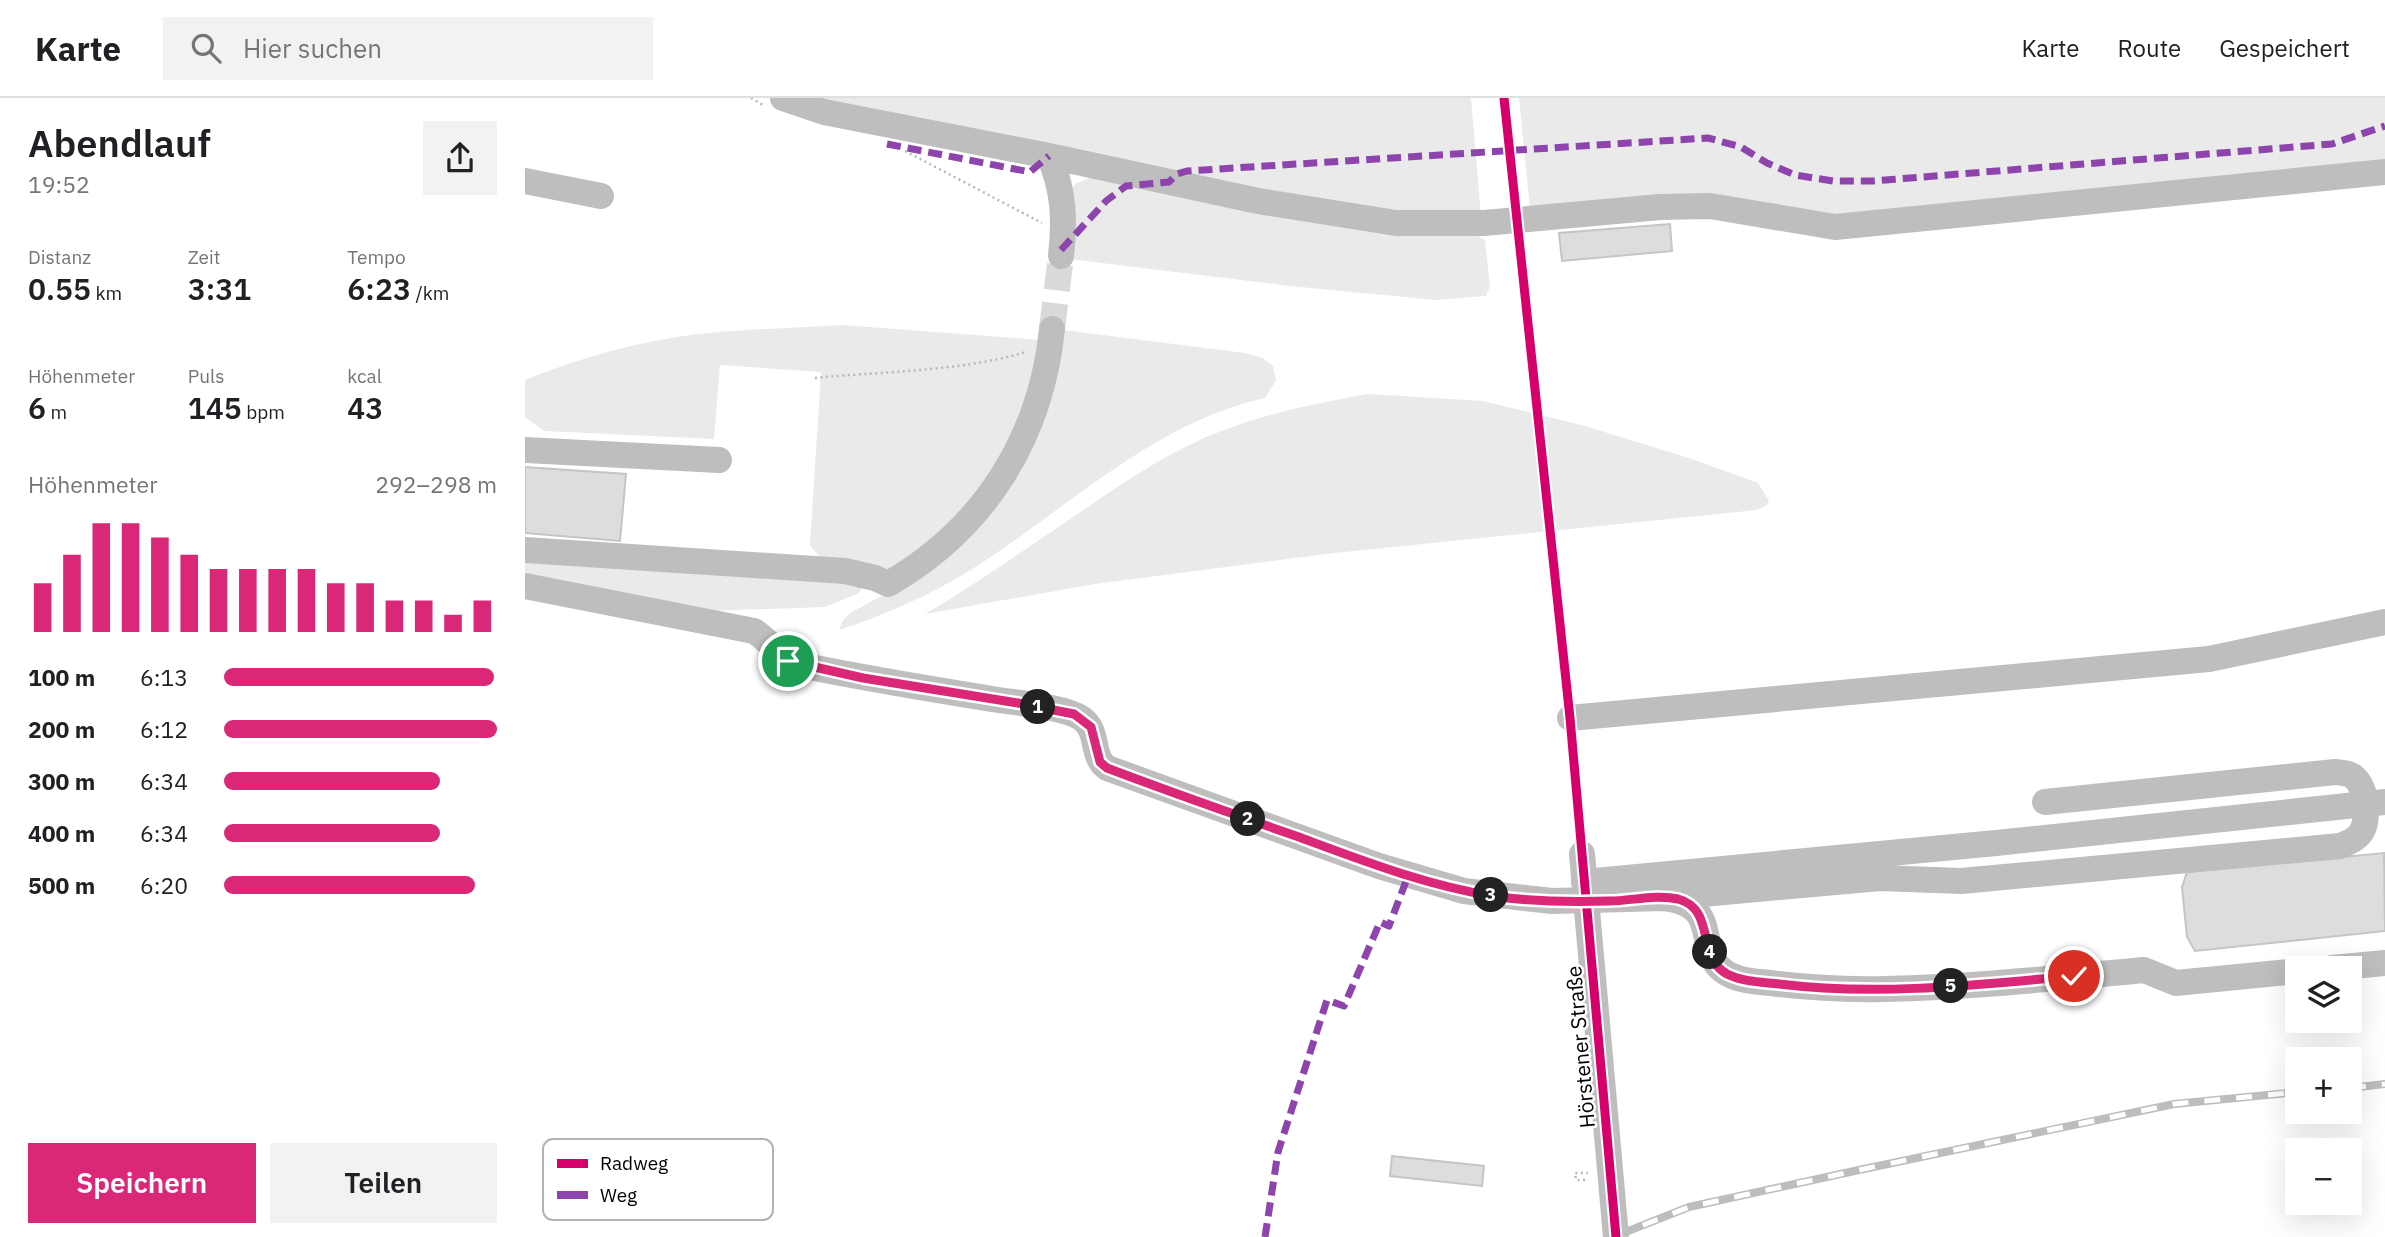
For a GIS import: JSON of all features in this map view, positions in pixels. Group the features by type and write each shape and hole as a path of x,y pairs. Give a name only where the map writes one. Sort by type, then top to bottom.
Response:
{"street":[{"path":"775,103 1049,156 1258,201 1396,223 1484,223 1660,207 1710,206 1835,227 2385,172"},
{"path":"1049,156 1063,200 1061,253"},
{"path":"525,181 601,197"},
{"path":"525,550 845,571 888,584 947,542 981,506 1003,475 1031,422 1049,362 1052,336"},
{"path":"525,450 719,460"},
{"path":"525,586 754,631 788,661 796,664 1074,714 1091,727 1100,762 1107,768 1366,862 1430,882 1495,896 1552,901 1665,898 1880,878 1961,881 2340,846 2350,842 2364,828 2374,803"},
{"path":"1570,718 1915,684 2209,659 2385,622"},
{"path":"2045,802 2335,772 2354,777 2374,803"},
{"path":"1584,883 2374,803"},
{"name":"Hörstener Straße","path":"1582,853 1616,1237"},
{"path":"1665,898 1691,905 1699,914 1713,961 1725,973 1742,979 1811,988 1930,988 2144,970 2176,983 2285,972"},
{"path":"2362,965 2385,963"}],"path":[{"path":"751,98 775,103"},
{"path":"904,150 1045,225 1053,232 1061,253"},
{"path":"815,378 1003,359 1052,336"},
{"path":"1585,1180 1576,1180 1575,1174 1587,1173"}],"shaded area":[{"path":"815,98 1471,98 1481,216 1397,215 1077,155"},
{"path":"1519,98 2385,98 2385,163 1835,216 1530,210"},
{"path":"1094,176 1474,234 1485,240 1490,286 1486,296 1436,300 1290,286 1069,259 1069,195 1075,184"},
{"path":"842,325 1041,340 1019,424 985,486 924,552 886,573 821,559 810,545 821,372 720,365 714,439 544,431 525,417 525,380 621,348 701,334"},
{"path":"1063,330 1245,353 1263,358 1273,366 1276,380 1265,398 1224,410 1147,448 954,580 906,604 839,630 849,614 899,586 989,510"},
{"path":"1368,394 1483,401 1585,426 1692,459 1758,483 1769,501 1757,510 1334,553 1095,584 925,614 1123,484 1187,446 1264,417"},
{"path":"525,562 846,580 863,586 859,593 825,607 679,612 525,581"}],"building":[{"path":"1670,224 1672,251 1562,261 1559,233"},
{"path":"525,467 626,474 620,541 525,533"},
{"path":"2384,853 2385,931 2195,951 2187,937 2182,887 2187,872"},
{"path":"1392,1156 1484,1166 1482,1186 1390,1176"}],"tunnel":[{"path":"1052,329 1061,256"}],"railway":[{"path":"2362,1087 2385,1084"},
{"path":"1613,1237 1689,1207 1859,1170 2174,1104 2285,1093"}],"marked path":[{"path":"1061,250 1106,201 1126,186 1169,182 1177,174 1187,171 1708,138 1741,147 1767,163 1795,175 1833,181 1873,181 2332,144 2385,126"},
{"path":"887,144 1030,172 1049,156"},
{"path":"1265,1237 1278,1152 1327,1000 1344,1006 1380,922 1389,926 1408,876"}],"cycle path":[{"path":"1504,98 1570,718 1616,1237"}],"route":[{"path":"788,661 863,678 1074,714 1091,727 1100,762 1107,768 1378,866 1430,882 1464,891 1530,900 1678,900 1691,905 1699,914 1713,961 1725,973 1742,979 1811,988 1859,990 1930,988 2074,976"}]}
